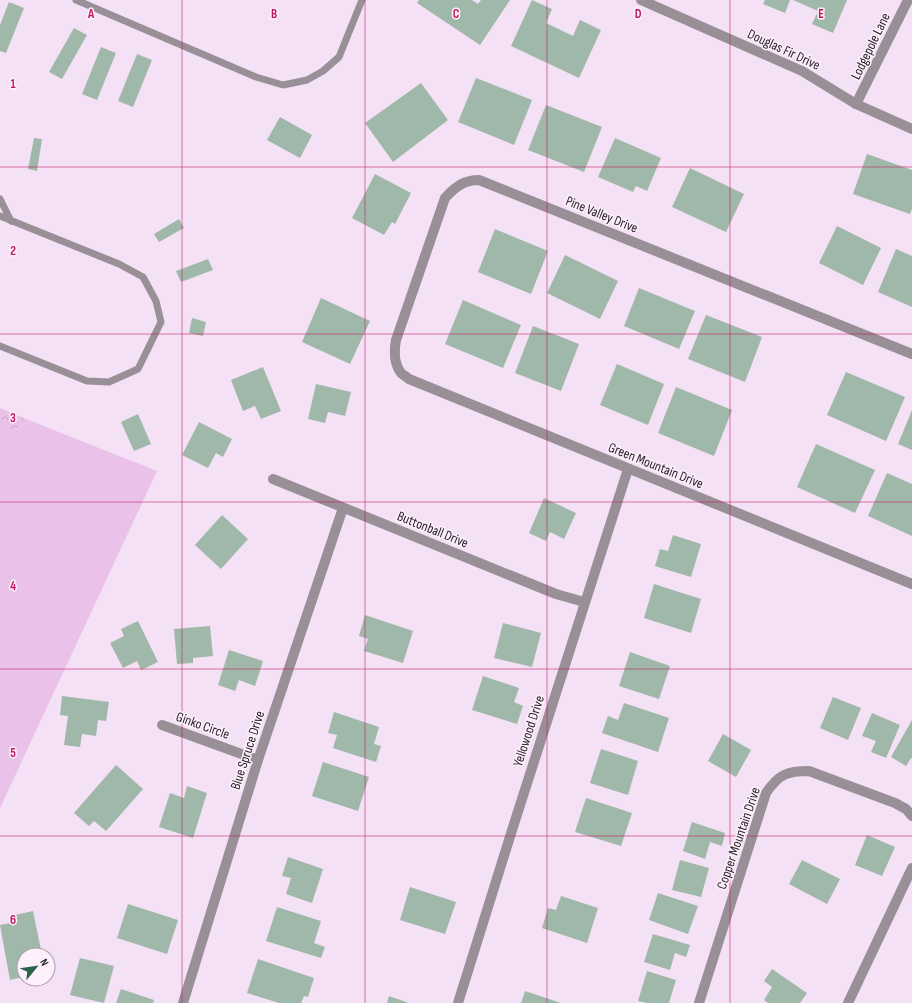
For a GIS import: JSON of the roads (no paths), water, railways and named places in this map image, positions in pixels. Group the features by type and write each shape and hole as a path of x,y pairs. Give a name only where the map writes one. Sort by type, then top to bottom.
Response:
{"street":[{"name":"Douglas Fir Drive","path":"641,0 802,71 856,104 912,129"},
{"name":"Lodgepole Lane","path":"856,104 908,0"},
{"name":"Pine Valley Drive","path":"396,362 394,350 396,340 445,198 452,190 471,180 479,180 912,354"},
{"name":"Green Mountain Drive","path":"396,362 401,373 409,379 912,584"},
{"name":"Yellowood Drive","path":"458,1003 584,602 628,468"},
{"name":"Buttonball Drive","path":"273,479 556,594 584,602"},
{"name":"Blue Spruce Drive","path":"183,1003 258,760 343,508"},
{"name":"Ginko Circle","path":"162,725 258,760"},
{"name":"Copper Mountain Drive","path":"699,1003 766,793 774,782 783,774 796,771 809,771 895,803 906,809 912,816"},
{"path":"848,1003 912,868"}],"lane":[{"path":"76,0 256,77 283,84 307,80 323,71 339,57 362,0"},
{"path":"0,199 12,220"},
{"path":"0,216 120,264 143,277 156,301 161,322 138,369 110,382 88,380 0,346"}]}
